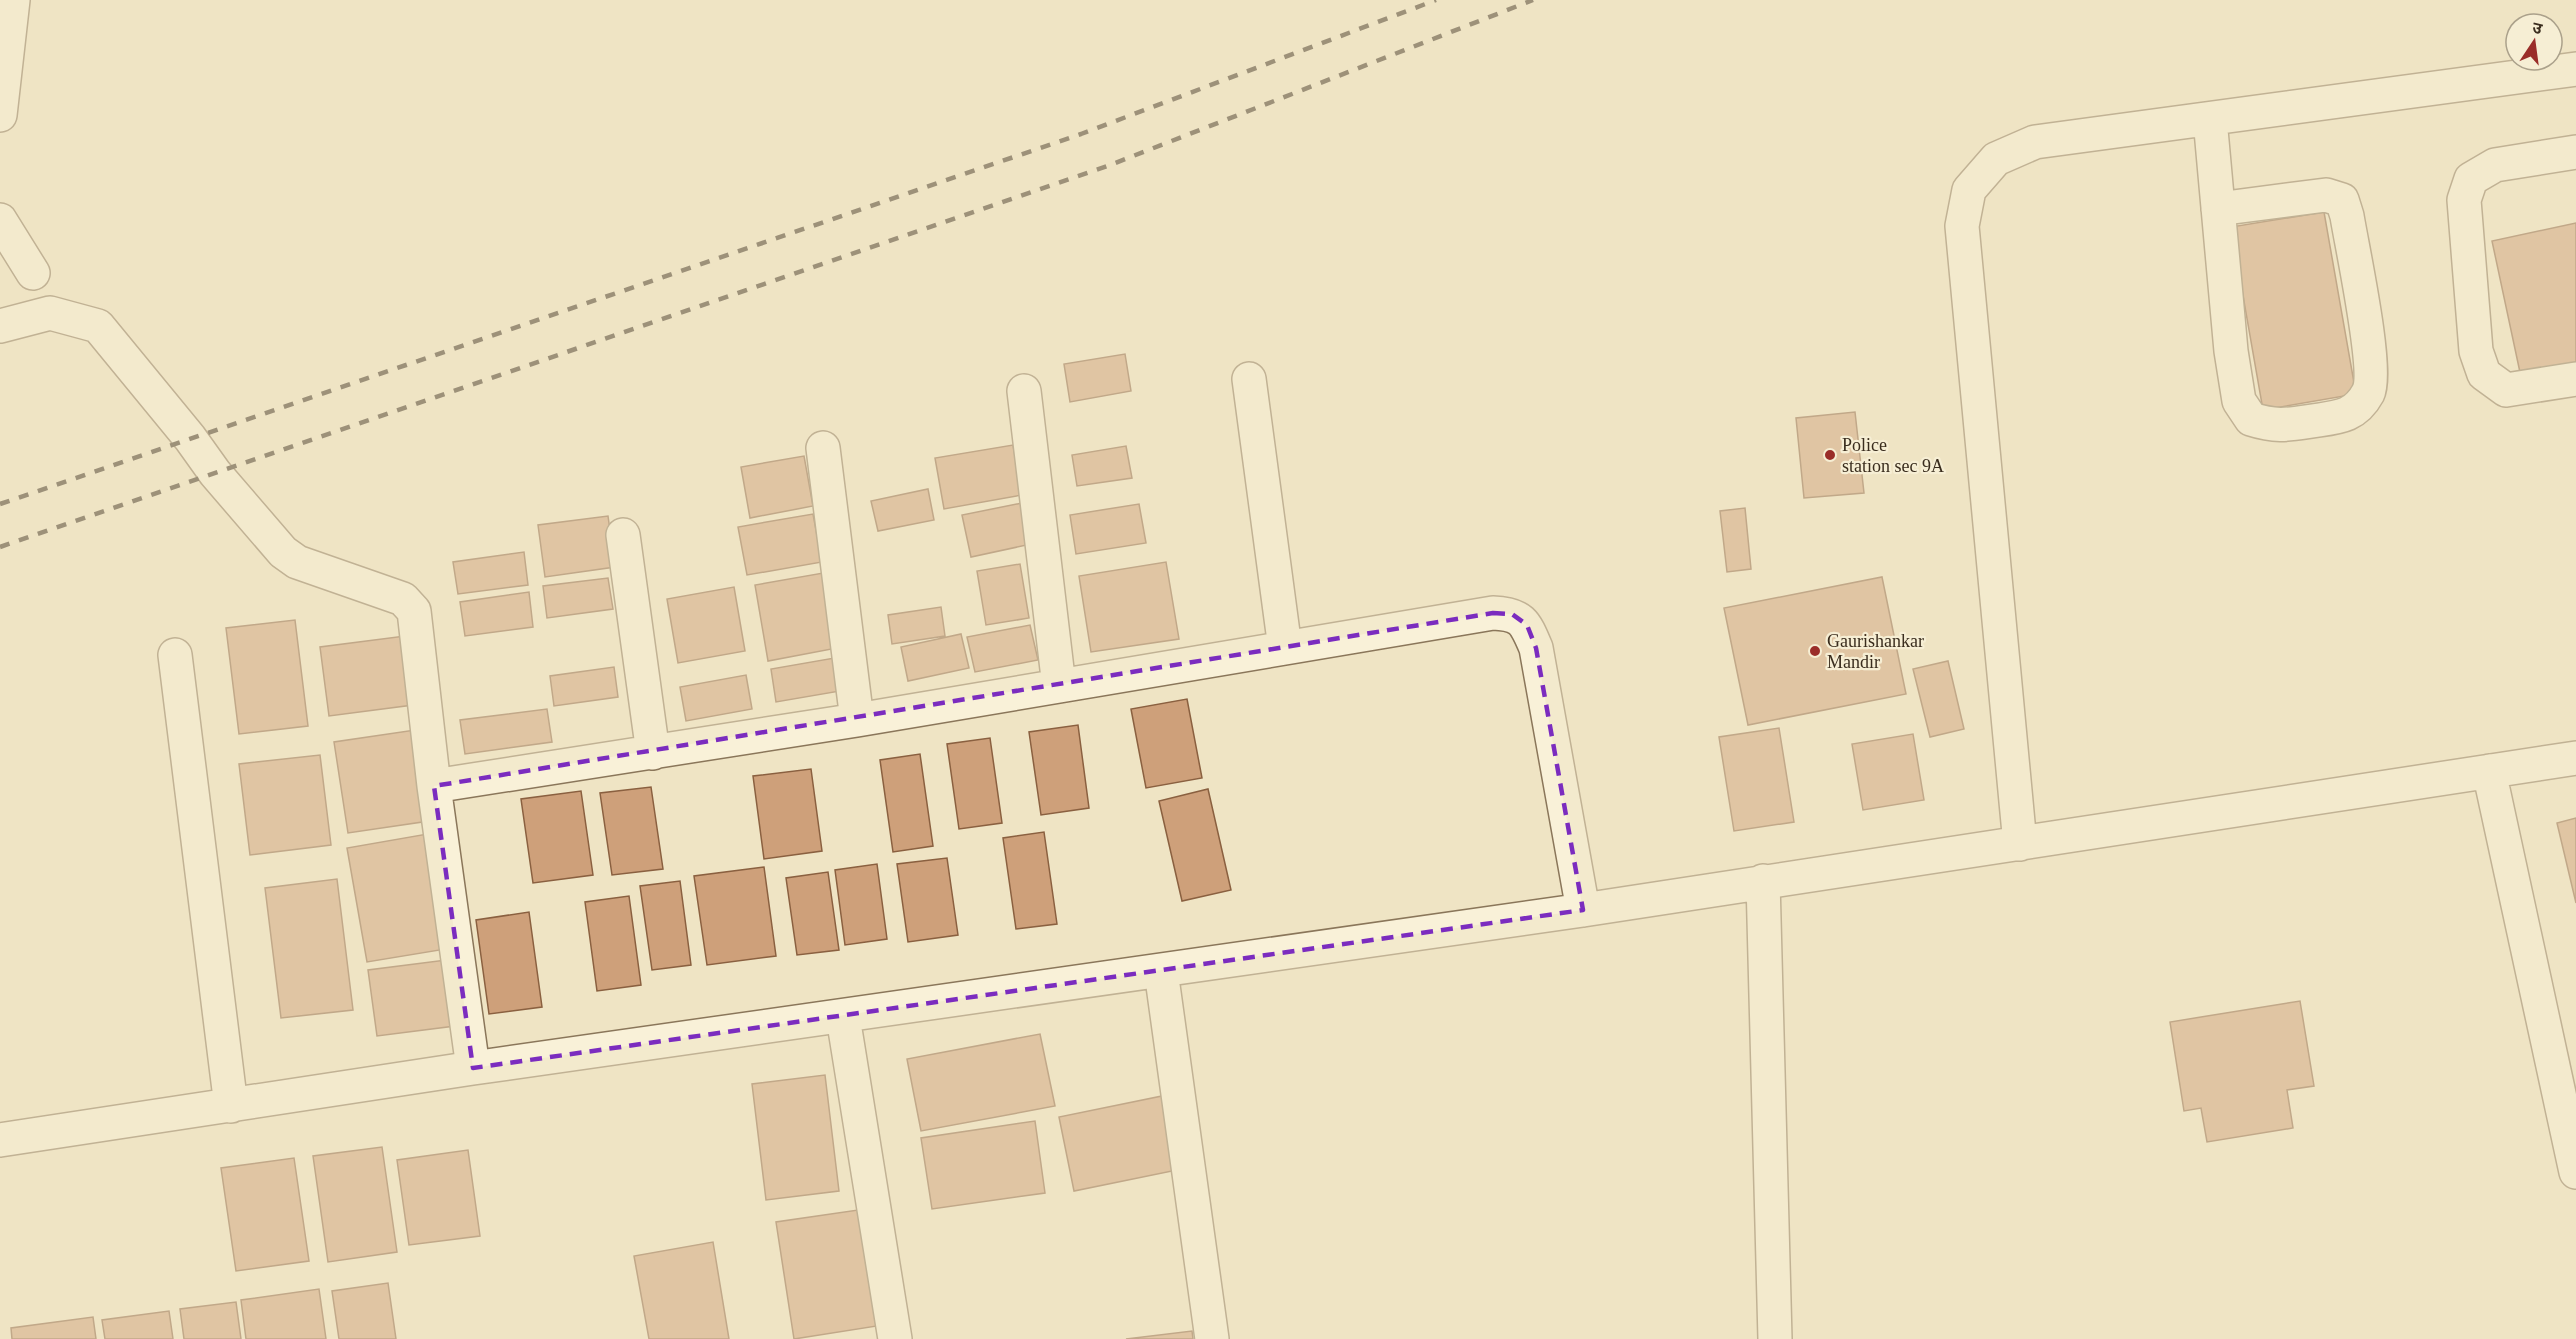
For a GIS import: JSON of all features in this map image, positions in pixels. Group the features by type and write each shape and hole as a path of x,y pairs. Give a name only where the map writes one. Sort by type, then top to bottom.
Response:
{"street":[{"path":"0,115 13,0"},
{"path":"2020,844 1962,226 1969,190 1996,159 2035,142 2576,69"},
{"path":"2210,118 2218,210 2231,351 2239,401 2251,419 2273,426 2348,416 2359,407 2370,391 2370,359 2347,216 2342,200 2326,195 2218,210"},
{"path":"2576,152 2495,165 2471,179 2464,200 2476,351 2484,374 2506,390 2576,379"},
{"path":"1,223 27,264"},
{"path":"0,326 50,313 98,326 190,438 215,473 283,552 297,562 403,599 414,611 434,786 473,1068"},
{"path":"1249,379 1285,648"},
{"path":"1024,391 1059,686"},
{"path":"823,448 857,720"},
{"path":"623,535 653,753"},
{"path":"434,786 857,720 1493,613 1512,614 1527,625 1536,648 1583,910"},
{"path":"175,655 231,1107"},
{"path":"0,1140 231,1107 473,1068 1583,910 2576,758"},
{"path":"2489,771 2576,1172"},
{"path":"1763,881 1775,1339"},
{"path":"1161,971 1212,1339"},
{"path":"843,1017 895,1339"}],"highlighted area":[{"path":"1493,613 1512,614 1527,625 1536,648 1583,910 473,1068 434,786"}],"building":[{"path":"2324,212 2356,394 2263,410 2231,227"},
{"path":"2576,223 2576,366 2521,377 2492,241"},
{"path":"1125,354 1131,391 1070,402 1064,364"},
{"name":"Police station sec 9A","path":"1855,412 1864,493 1804,498 1796,418"},
{"path":"1013,445 1022,495 944,509 935,458"},
{"path":"1126,446 1132,478 1077,486 1072,455"},
{"path":"804,456 813,506 750,518 741,467"},
{"path":"928,489 934,520 878,531 871,501"},
{"path":"1027,502 1036,543 971,557 962,515"},
{"path":"1139,504 1146,543 1076,554 1070,515"},
{"path":"1745,508 1751,569 1727,572 1720,511"},
{"path":"813,514 822,562 747,575 738,527"},
{"path":"608,516 615,567 545,577 538,525"},
{"path":"524,552 528,585 458,594 453,562"},
{"path":"1166,562 1179,639 1091,652 1079,576"},
{"path":"1020,564 1029,618 986,625 977,571"},
{"path":"823,573 837,648 768,661 755,585"},
{"name":"Gaurishankar Mandir","path":"1882,577 1906,694 1748,725 1724,608"},
{"path":"608,578 613,609 547,618 543,586"},
{"path":"734,587 745,651 678,663 667,599"},
{"path":"529,592 533,627 465,636 460,602"},
{"path":"941,607 945,636 892,644 888,615"},
{"path":"295,620 308,726 239,734 226,628"},
{"path":"1030,625 1038,660 975,672 967,637"},
{"path":"961,634 969,668 908,681 901,647"},
{"path":"405,636 413,705 329,716 320,647"},
{"path":"840,657 846,690 776,702 771,669"},
{"path":"1948,661 1964,729 1930,737 1913,669"},
{"path":"614,667 618,697 554,706 550,676"},
{"path":"746,675 752,709 686,721 680,687"},
{"path":"1187,699 1202,778 1146,788 1131,709"},
{"path":"547,709 552,742 465,754 460,720"},
{"path":"1078,725 1089,808 1041,815 1029,732"},
{"path":"1779,728 1794,822 1734,831 1719,737"},
{"path":"415,730 429,821 348,833 334,742"},
{"path":"1913,734 1924,800 1863,810 1852,744"},
{"path":"990,738 1002,823 959,829 947,744"},
{"path":"920,754 933,846 893,852 880,760"},
{"path":"320,755 331,845 250,855 239,764"},
{"path":"811,769 822,851 764,859 753,776"},
{"path":"651,787 663,869 612,875 600,793"},
{"path":"1208,789 1231,890 1182,901 1159,801"},
{"path":"581,791 593,875 533,883 521,799"},
{"path":"2576,818 2576,903 2557,823"},
{"path":"1044,832 1057,924 1016,929 1003,838"},
{"path":"433,833 452,948 367,962 347,848"},
{"path":"947,858 958,935 908,942 897,864"},
{"path":"877,864 887,939 845,945 835,870"},
{"path":"764,867 776,956 707,965 694,876"},
{"path":"828,872 839,950 797,955 786,878"},
{"path":"337,879 353,1010 281,1018 265,888"},
{"path":"680,881 691,965 652,970 640,886"},
{"path":"629,896 641,985 597,991 585,902"},
{"path":"529,912 542,1007 489,1014 476,920"},
{"path":"446,960 455,1026 377,1036 368,970"},
{"path":"2300,1001 2314,1086 2287,1090 2293,1128 2207,1142 2201,1108 2184,1111 2170,1022"},
{"path":"1040,1034 1055,1106 921,1131 907,1059"},
{"path":"825,1075 839,1191 766,1200 752,1084"},
{"path":"1167,1095 1182,1169 1074,1191 1059,1117"},
{"path":"1035,1121 1045,1193 932,1209 921,1138"},
{"path":"382,1147 397,1252 328,1262 313,1156"},
{"path":"468,1150 480,1236 409,1245 397,1160"},
{"path":"294,1158 309,1261 236,1271 221,1168"},
{"path":"858,1210 877,1326 794,1339 776,1222"},
{"path":"713,1242 729,1339 649,1339 634,1256"},
{"path":"388,1283 396,1339 339,1339 332,1291"},
{"path":"319,1289 326,1339 246,1339 241,1300"},
{"path":"236,1302 241,1339 184,1339 180,1309"},
{"path":"169,1311 173,1339 105,1339 102,1320"},
{"path":"93,1317 96,1339 12,1339 11,1328"},
{"path":"1192,1331 1193,1339 1126,1339"}],"railway":[{"path":"0,504 1081,134 1436,0"},
{"path":"0,547 1110,165 1533,0"}],"place":[{"name":"Police station sec 9A","path":"1830,455"},
{"name":"Gaurishankar Mandir","path":"1815,651"}]}
